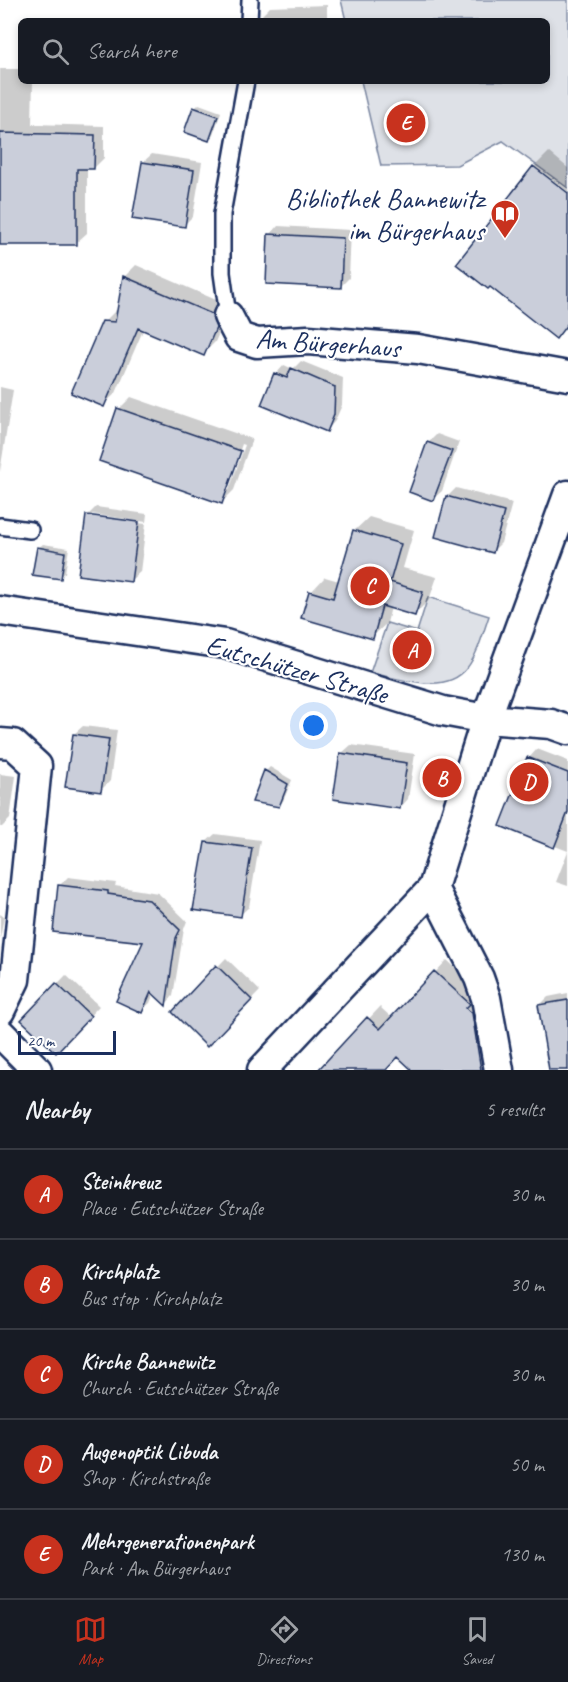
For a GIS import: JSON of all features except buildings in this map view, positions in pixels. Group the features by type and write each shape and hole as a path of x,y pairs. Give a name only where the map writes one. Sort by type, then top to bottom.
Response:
{"street":[{"name":"Am Bürgerhaus","path":"228,316 240,337 257,343 308,340 418,349 568,376"},
{"path":"262,1070 433,888 486,718 568,495"},
{"name":"Eutschützer Straße","path":"0,611 225,644 416,704 486,718 550,724 568,730"},
{"path":"0,743 13,744 37,766 15,980 0,1011"},
{"path":"433,888 486,998 499,1070"},
{"path":"0,1033 37,1070"}],"lane":[{"path":"249,18 250,0"},
{"name":"Am Bürgerhaus","path":"228,316 222,273 222,214 245,84"},
{"path":"0,526 30,530"}],"shaded area":[{"path":"341,0 568,0 568,188 503,141 457,165 381,166 362,84 550,84 550,18 345,18"},
{"path":"428,597 489,616 477,650 467,668 458,676 435,683 408,681 370,673 387,623 417,632"}],"place":[{"name":"Mehrgenerationenpark","path":"406,123"},
{"name":"Bibliothek Bannewitz im Bürgerhaus","path":"505,240"},
{"name":"Kirche Bannewitz","path":"370,586"},
{"name":"Steinkreuz","path":"412,650"},
{"name":"Kirchplatz","path":"442,778"},
{"name":"Augenoptik Libuda","path":"529,782"}]}
